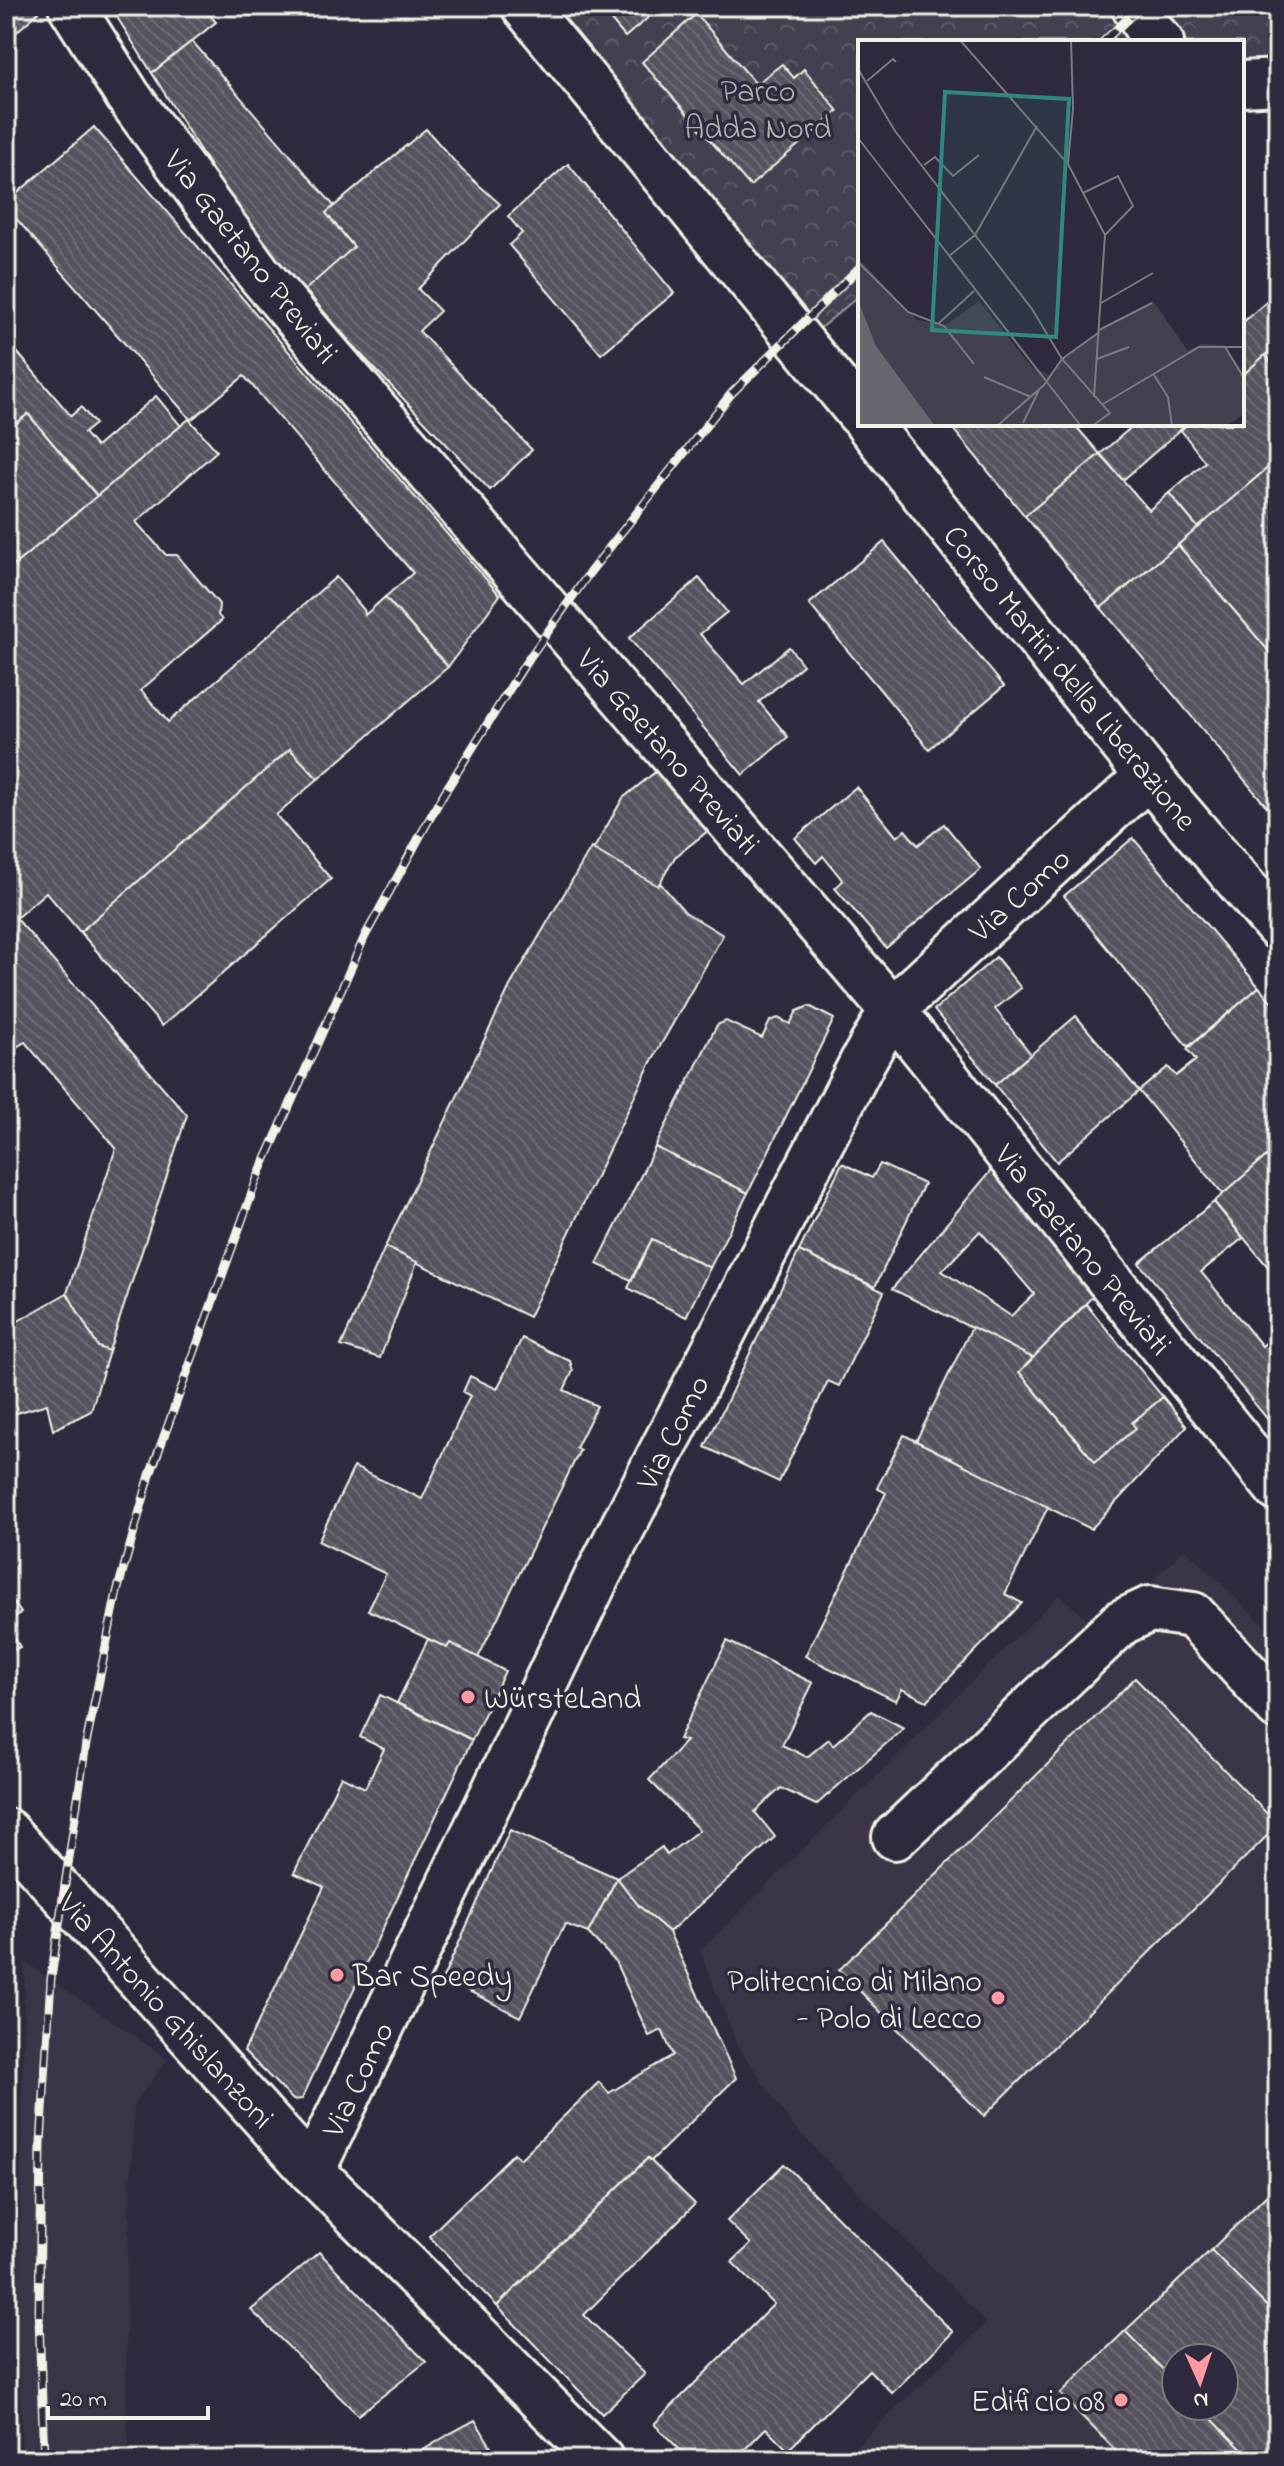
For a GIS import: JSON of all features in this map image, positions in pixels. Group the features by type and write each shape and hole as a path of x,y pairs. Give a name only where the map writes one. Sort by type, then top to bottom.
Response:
{"street":[{"name":"Via Gaetano Previati","path":"71,6 128,96 259,274 892,1010 1278,1489"},
{"name":"Corso Martiri della Liberazione","path":"524,6 858,407"},
{"path":"1134,6 1145,25 1159,40"},
{"path":"1244,84 1278,82"},
{"name":"Corso Martiri della Liberazione","path":"874,426 1148,776 1278,927"},
{"name":"Via Como","path":"312,2171 598,1575 855,1075 892,1010 1148,776"},
{"path":"895,1837 1122,1622 1150,1609 1193,1615 1278,1707"},
{"name":"Via Antonio Ghislanzoni","path":"6,1831 312,2171 601,2460"}],"shaded area":[{"name":"Politecnico di Milano - Polo di Lecco","path":"1185,1548 1278,1639 1278,2460 841,2460 987,2323 792,2125 737,2045 700,1951 1059,1595 1102,1631"},
{"path":"25,1962 168,2059 134,2104 126,2287 126,2406 130,2460 23,2460 18,2331"}],"green space":[{"name":"Parco Adda Nord","path":"532,6 1278,6 1278,81 1244,76 1244,40 858,40 858,297 819,329"}],"building":[{"path":"6,6 36,6 39,12 6,41"},
{"path":"110,6 203,6 216,22 152,73"},
{"path":"599,6 662,6 625,37"},
{"path":"696,14 756,84 782,64 794,78 804,69 838,111 750,186 642,62"},
{"path":"192,41 335,207 326,213 354,247 301,295 227,194 152,73"},
{"path":"94,127 500,595 448,667 385,597 413,573 244,376 191,420 6,207 6,203"},
{"path":"426,129 462,170 500,204 418,289 440,311 419,331 532,450 490,490 356,349 305,290 354,247 326,213"},
{"path":"568,164 674,293 601,354 509,245 522,233 508,216"},
{"path":"1278,292 1278,344 1244,374 1244,327 1244,321"},
{"path":"6,339 71,416 81,407 95,424 84,433 96,447 156,396 181,426 97,496 28,414 6,432"},
{"path":"1265,355 1278,370 1278,459 1198,528 1169,493 1205,462 1181,430 1185,426 1244,426 1244,374"},
{"path":"28,414 97,496 6,572 6,432"},
{"path":"189,419 217,451 136,522 166,555 177,555 219,604 218,615 222,620 141,690 168,722 336,577 365,615 385,597 448,667 318,779 290,749 80,932 46,892 16,918 187,1115 109,1351 98,1347 67,1293 116,1148 25,1042 6,1053 6,572"},
{"path":"951,426 1076,426 1100,454 1025,516"},
{"path":"1133,426 1185,426 1123,480 1100,454"},
{"path":"1100,454 1149,510 1169,493 1198,528 1101,608 1025,516"},
{"path":"1278,459 1278,662 1178,545"},
{"path":"884,542 1004,686 929,749 809,604"},
{"path":"1178,545 1278,662 1278,820 1101,608"},
{"path":"699,578 727,612 700,634 744,684 789,647 803,665 759,702 788,737 743,775 629,638"},
{"path":"290,749 318,779 276,815 331,879 162,1026 80,932"},
{"path":"669,761 718,823 675,857 658,886 593,850 623,798"},
{"path":"856,787 897,837 905,830 918,845 944,824 981,869 886,948 835,888 843,881 823,856 816,863 795,838"},
{"path":"1133,838 1259,987 1188,1047 1064,896"},
{"path":"591,848 658,886 660,883 685,912 723,935 650,1064 529,1317 385,1247 510,986"},
{"path":"996,957 1021,988 995,1009 1031,1054 995,1085 934,1010"},
{"path":"1259,987 1278,1009 1278,1146 1223,1194 1139,1091 1168,1067 1176,1076 1196,1060 1187,1049"},
{"path":"809,1006 834,1019 748,1193 655,1147 717,1025 726,1021 762,1038 770,1021 778,1018 790,1024 797,1011"},
{"path":"1076,1016 1139,1091 1057,1162 995,1085"},
{"path":"1278,1146 1278,1279 1214,1202"},
{"path":"655,1147 748,1193 710,1268 652,1239 631,1280 597,1264"},
{"path":"842,1163 872,1178 880,1164 924,1184 875,1287 799,1251"},
{"path":"993,1168 1094,1295 1033,1358 892,1289","holes":["980,1231 1034,1294 1011,1316 942,1271"]},
{"path":"1214,1202 1243,1238 1201,1272 1262,1346 1278,1333 1278,1432 1139,1263"},
{"path":"652,1239 710,1268 686,1317 628,1288"},
{"path":"385,1247 417,1262 380,1358 341,1346"},
{"path":"799,1251 884,1292 839,1386 828,1381 779,1482 705,1447"},
{"path":"67,1293 98,1347 109,1351 91,1411 53,1430 47,1404 10,1415 6,1406 6,1328"},
{"path":"1086,1304 1163,1397 1132,1423 1136,1428 1095,1462 1019,1372"},
{"path":"972,1327 1033,1358 1019,1372 1095,1462 1136,1428 1132,1423 1163,1397 1187,1426 1091,1529 916,1441"},
{"path":"522,1338 570,1361 573,1371 564,1390 597,1406 576,1448 580,1450 478,1658 450,1643 447,1648 368,1610 386,1574 318,1541 354,1467 422,1499 470,1396 463,1392 470,1376 497,1389"},
{"path":"904,1435 1048,1507 1005,1594 1022,1603 927,1701 902,1689 896,1701 805,1656 886,1493 877,1488"},
{"path":"6,1591 21,1613 6,1622"},
{"path":"6,1622 20,1647 6,1654"},
{"path":"428,1639 447,1648 450,1643 505,1671 472,1740 397,1703"},
{"path":"727,1641 813,1683 782,1745 807,1757 829,1739 833,1745 871,1711 904,1728 816,1805 781,1788 755,1812 775,1837 669,1932 639,1906 617,1878 662,1847 667,1855 699,1830 649,1780 686,1741 679,1739"},
{"path":"1135,1678 1278,1825 984,2116 839,1970"},
{"path":"380,1695 472,1740 302,2099 293,2100 244,2051 324,1887 294,1873 341,1776 365,1788 384,1749 360,1737"},
{"path":"510,1830 617,1878 588,1933 565,1924 520,2017 443,1978"},
{"path":"617,1878 639,1906 669,1932 736,2078 651,2161 648,2158 497,2306 429,2236 514,2153 520,2159 599,2082 609,2093 673,2055 662,2030 649,2036 615,1961 588,1933"},
{"path":"648,2158 695,2204 584,2315 645,2374 602,2414 497,2306"},
{"path":"784,2164 953,2332 892,2393 869,2370 788,2450 766,2428 734,2460 690,2460 654,2424 774,2304 732,2262 751,2244 727,2221"},
{"path":"1278,2184 1278,2318 1211,2250"},
{"path":"1211,2250 1278,2318 1278,2460 1252,2460 1215,2422 1240,2422 1240,2342 1160,2342 1160,2367 1125,2331"},
{"path":"319,2252 426,2362 358,2415 251,2310"},
{"name":"Edificio 08","path":"1125,2331 1160,2367 1160,2422 1215,2422 1252,2460 1125,2460 1060,2394"},
{"path":"475,2420 499,2460 407,2460 451,2433"}],"railway":[{"path":"1105,40 1141,6"},
{"path":"44,2460 39,2318 41,2144 51,1978 86,1744 117,1592 150,1475 257,1179 365,936 441,798 525,664 590,572 731,394 858,269"}],"place":[{"name":"WürsteLand","path":"468,1697"},
{"name":"Bar Speedy","path":"337,1975"},
{"name":"Politecnico di Milano - Polo di Lecco","path":"998,1998"},
{"name":"Edificio 08","path":"1121,2400"}]}
